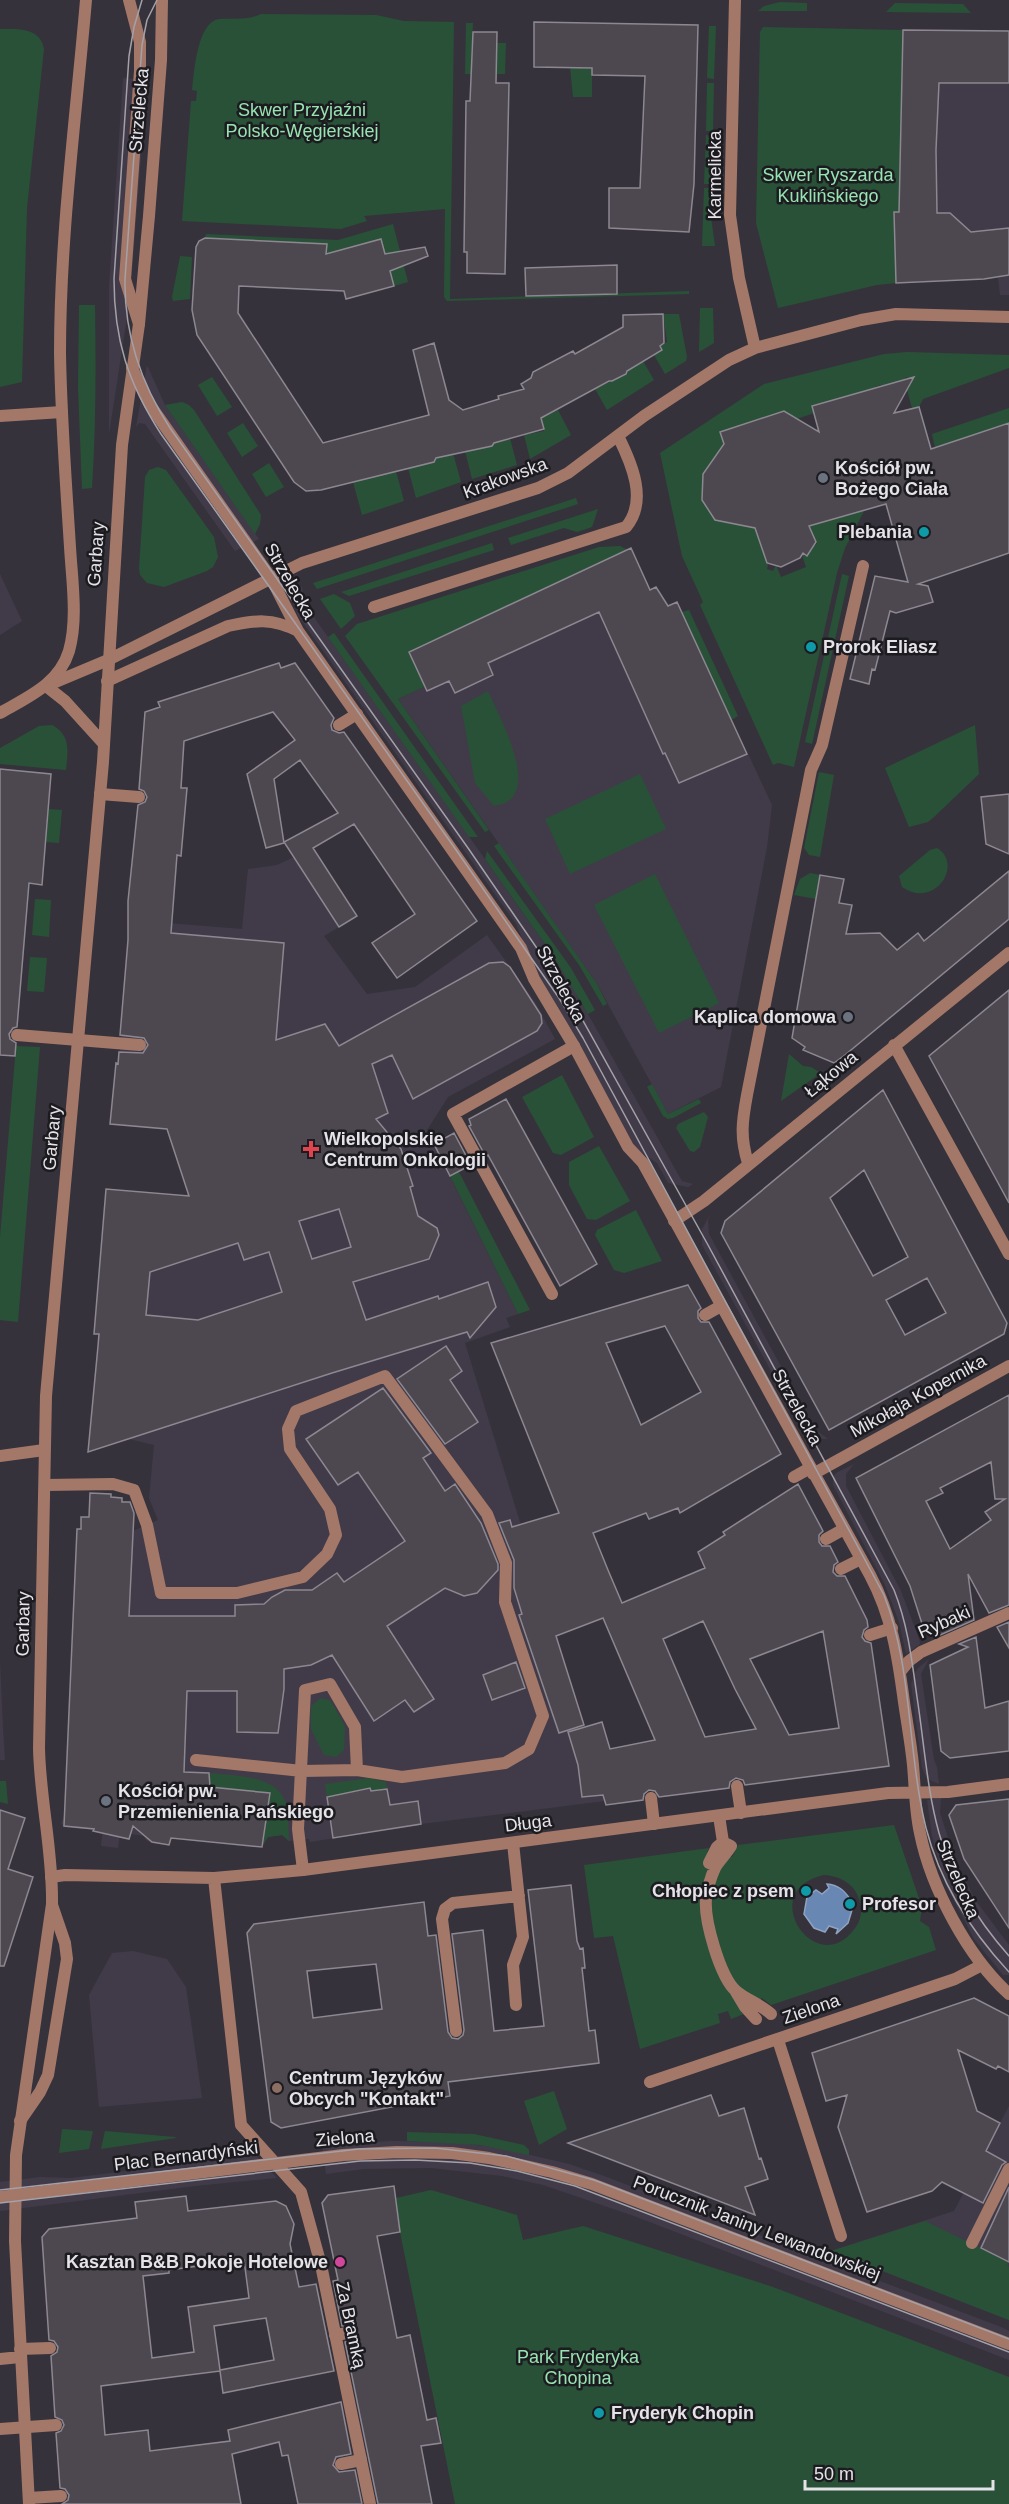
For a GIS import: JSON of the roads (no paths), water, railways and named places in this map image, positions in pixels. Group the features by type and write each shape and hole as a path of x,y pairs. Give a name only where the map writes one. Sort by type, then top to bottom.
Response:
{"street":[{"path":"86,0 61,318 62,412 72,635 68,653 59,672 46,686 90,726 104,744"},
{"path":"129,0 140,42 140,71 125,279 139,324"},
{"name":"Strzelecka","path":"162,0 161,64 139,324 132,368 155,414 271,578 298,631 521,948 534,979 574,1046 628,1147 643,1163 881,1596 892,1628 900,1672 920,1833 928,1862 944,1900 981,1965 1009,1994"},
{"name":"Karmelicka","path":"735,0 730,215 741,288 755,348"},
{"path":"140,71 161,64"},
{"name":"Krakowska","path":"0,712 46,686 108,660 321,555 538,488 568,473 644,416 729,360 755,348 861,320 896,314 1009,317"},
{"name":"Garbary","path":"29,2501 20,2353 15,2195 20,2122 51,1904 51,1877 42,1803 39,1748 44,1450 48,1374 80,1040 104,744 122,445 132,368"},
{"path":"0,416 62,412"},
{"path":"374,607 626,527 634,517 637,495 627,453 618,436"},
{"path":"748,1163 741,1142 742,1119 811,770 822,746 863,566"},
{"path":"107,681 228,626 249,621 267,621 281,622 298,631"},
{"path":"339,725 357,714"},
{"path":"100,794 139,797"},
{"name":"Łąkowa","path":"674,1221 695,1208 1009,953"},
{"path":"16,1035 141,1045"},
{"path":"552,1294 453,1114 574,1046"},
{"path":"894,1046 1009,1254"},
{"path":"705,1315 721,1306"},
{"name":"Mikołaja Kopernika","path":"794,1477 812,1471 1009,1366"},
{"path":"45,1485 112,1484 134,1490 147,1525 161,1593 237,1593 303,1577 327,1554 336,1535 330,1509 290,1449 288,1428 296,1411 386,1376 488,1514 506,1563 505,1602 543,1716 529,1749 505,1763 402,1777 357,1770 302,1771 195,1760"},
{"path":"0,1456 44,1450"},
{"path":"826,1539 844,1529"},
{"path":"841,1569 861,1559"},
{"name":"Rybaki","path":"900,1672 921,1652 1009,1613"},
{"path":"870,1635 892,1628"},
{"path":"303,1870 298,1829 305,1690 330,1684 355,1727 357,1770"},
{"name":"Długa","path":"51,1877 65,1875 214,1878 303,1870 888,1794 948,1792 1009,1784"},
{"path":"737,1786 741,1813"},
{"path":"651,1798 654,1824"},
{"path":"719,1816 723,1842 731,1846 723,1861 716,1866 706,1900 710,1933 720,1965 745,2007 756,2019"},
{"path":"513,1843 523,1937 513,1965 516,2005"},
{"name":"Plac Bernardyński","path":"214,1878 242,2125 276,2163"},
{"path":"456,2031 442,1919 445,1909 453,1903 519,1896"},
{"path":"20,2122 40,2092 48,2075 67,1959 65,1942 51,1904"},
{"name":"Zielona","path":"650,2082 955,1979 981,1965"},
{"path":"735,1990 758,2003 771,2014"},
{"path":"778,2040 841,2236"},
{"name":"Zielona","path":"276,2163 388,2152 444,2153 489,2158"},
{"name":"Porucznik Janiny Lewandowskiej","path":"489,2158 552,2172 592,2184 1009,2344"},
{"name":"Plac Bernardyński","path":"0,2197 276,2163"},
{"name":"Za Bramką","path":"276,2163 301,2192 341,2334 370,2504"},
{"path":"972,2243 1009,2169"},
{"path":"0,2359 50,2348"},
{"path":"0,2429 56,2425"},
{"path":"341,2464 361,2460"},
{"path":"29,2501 60,2496"}],"water":[{"path":"827,1884 838,1887 845,1893 850,1899 846,1900 848,1910 852,1910 848,1923 836,1934 838,1929 829,1926 825,1932 814,1928 804,1914 807,1897 816,1890 822,1894 829,1888"}],"tram line":[{"path":"142,0 129,56 114,279 120,341 132,379 161,434 454,847 559,998 583,1038 884,1595 900,1652 915,1770 932,1848 948,1886 970,1923 1009,1972"},
{"path":"157,0 147,20 142,45 125,279 127,319 142,375 170,428 468,848 567,992 708,1245 894,1590 909,1643 929,1783 944,1850 967,1899 1009,1956"},
{"path":"0,2190 359,2149 435,2148 506,2156 594,2180 1009,2339"},
{"path":"0,2203 360,2161 415,2160 470,2163 517,2171 575,2186 1009,2352"}],"place":[{"name":"Kościół pw. Bożego Ciała","path":"823,478"},
{"name":"Plebania","path":"924,532"},
{"name":"Prorok Eliasz","path":"811,647"},
{"name":"Kaplica domowa","path":"848,1017"},
{"name":"Wielkopolskie Centrum Onkologii","path":"311,1149"},
{"name":"Kościół pw. Przemienienia Pańskiego","path":"106,1801"},
{"name":"Chłopiec z psem","path":"806,1891"},
{"name":"Profesor","path":"850,1904"},
{"name":"Centrum Języków Obcych \"Kontakt\"","path":"277,2088"},
{"name":"Kasztan B&B Pokoje Hotelowe","path":"340,2262"},
{"name":"Fryderyk Chopin","path":"599,2413"}],"park label":[{"name":"Skwer Przyjaźni Polsko-Węgierskiej","path":"302,120"},
{"name":"Skwer Ryszarda Kuklińskiego","path":"828,186"},
{"name":"Park Fryderyka Chopina","path":"578,2367"}]}
